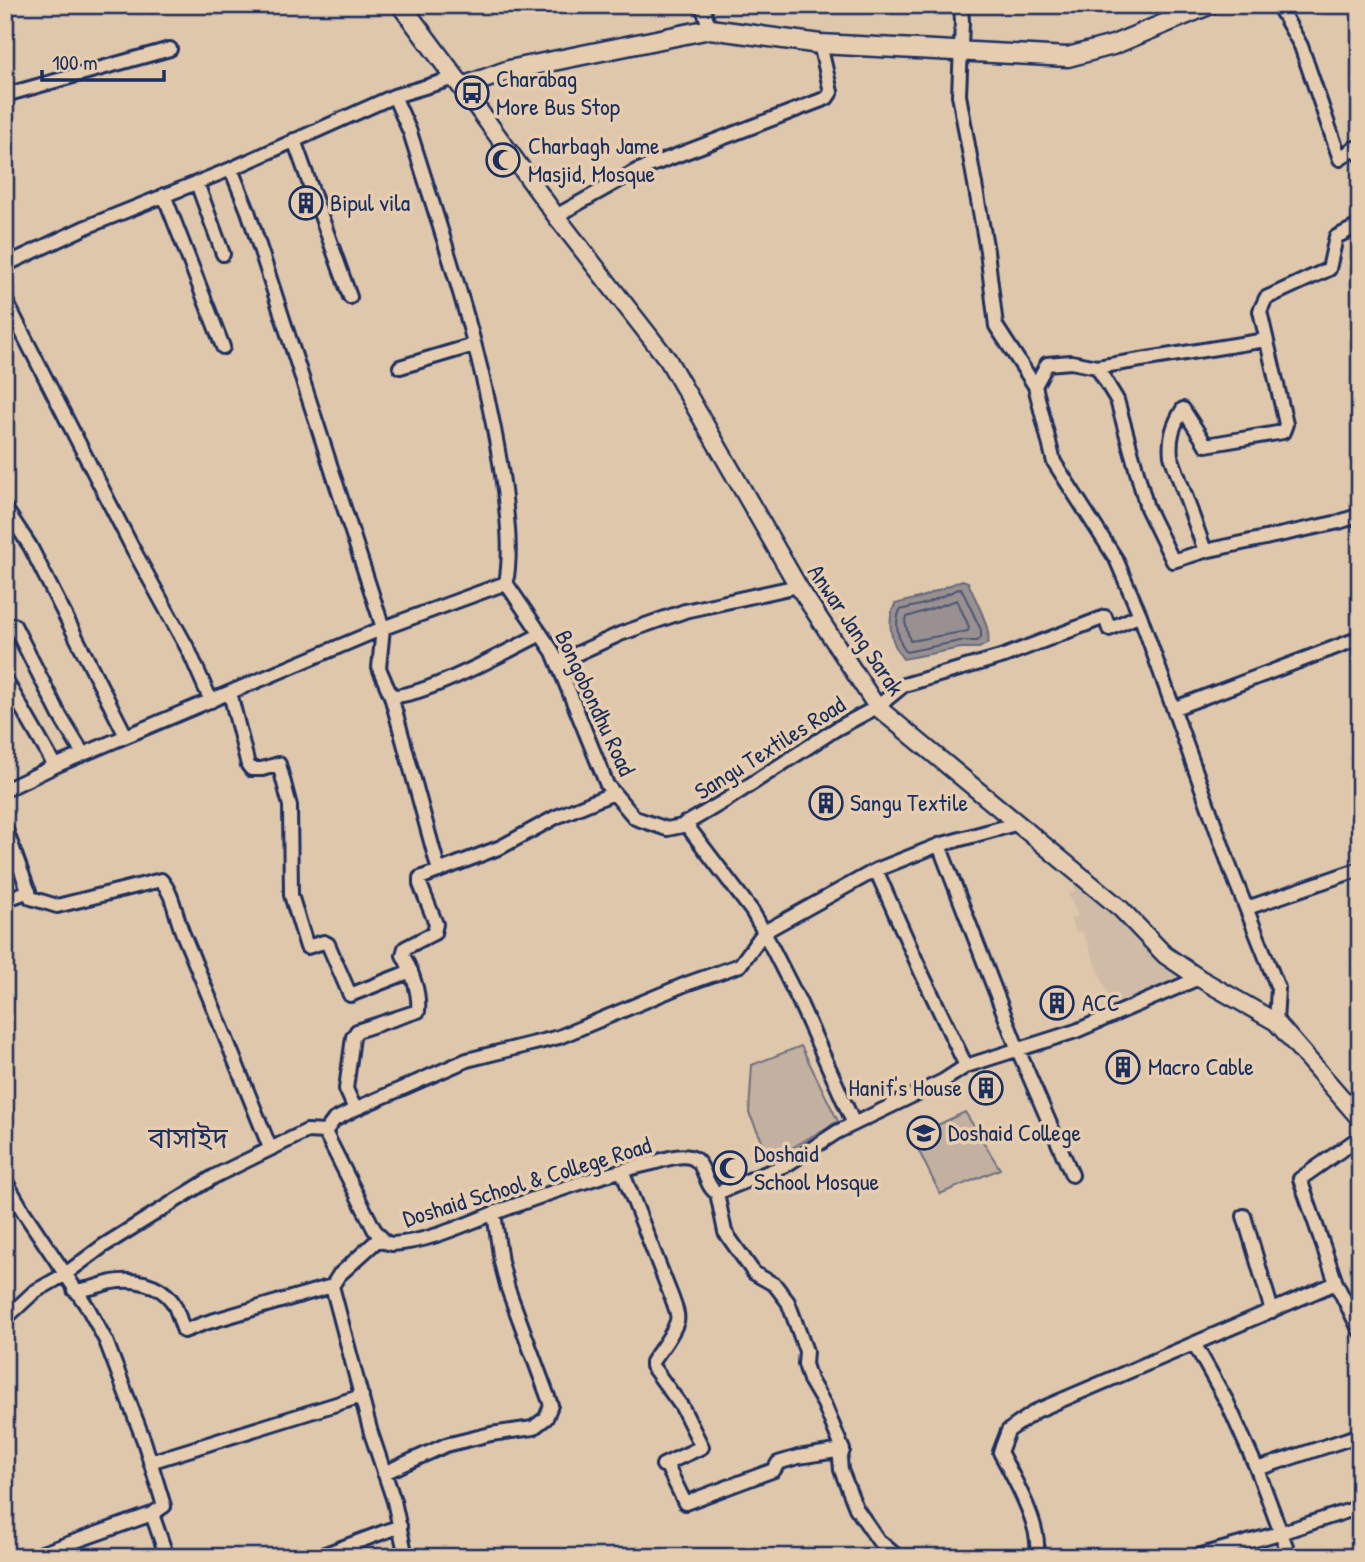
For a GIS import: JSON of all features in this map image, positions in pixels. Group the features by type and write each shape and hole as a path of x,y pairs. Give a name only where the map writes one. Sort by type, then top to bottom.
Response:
{"highway":[{"path":"401,5 458,83 710,29 820,44 1068,57 1113,46 1209,5"}],"main road":[{"name":"Anwar Jang Sarak","path":"458,83 556,216 668,360 798,586 877,707 1121,909 1165,955 1199,978 1276,1022 1360,1119"}],"street":[{"path":"702,5 710,29"},
{"path":"961,5 959,95 987,251 996,326 1035,386 1054,462 1116,559 1140,615 1278,988 1276,1022"},
{"path":"1278,5 1301,46 1340,159 1354,148 1360,155"},
{"path":"556,216 636,171 827,98 831,92 820,44"},
{"path":"5,95 170,49"},
{"path":"5,265 86,227 231,169 394,96 458,83"},
{"path":"5,790 83,754 383,628 506,583 509,565 506,507 497,440 484,380 410,132 394,96"},
{"path":"294,140 350,297"},
{"path":"231,169 248,211 383,628 379,668 391,696 439,871"},
{"path":"197,183 223,254"},
{"path":"164,195 223,347"},
{"path":"1205,551 1171,456 1170,442 1175,422 1182,409 1206,445 1283,432 1286,424 1260,311 1266,298 1329,269 1336,237 1360,225"},
{"path":"5,299 133,549 189,651 211,701"},
{"path":"1035,386 1048,364 1071,362 1097,367 1266,340"},
{"path":"400,367 474,345"},
{"path":"1097,367 1117,400 1147,508 1173,561 1205,551 1339,522 1360,514"},
{"path":"5,508 30,546 126,736"},
{"name":"Bongobondhu Road","path":"506,583 553,652 607,785 635,818 667,829 685,823"},
{"path":"563,660 620,634 685,611 798,586"},
{"name":"Sangu Textiles Road","path":"685,823 728,799 836,729 877,707 904,685 1004,656 1105,617 1109,629 1140,615"},
{"path":"15,625 60,716 83,754"},
{"path":"391,696 412,692 462,673 541,634"},
{"path":"1175,708 1360,638"},
{"path":"5,680 55,766"},
{"path":"230,693 248,765 261,769 279,764 282,771 290,806 291,895 307,947 324,942 328,944 350,995 411,971"},
{"path":"355,1110 346,1088 353,1037 357,1031 418,1011 419,1002 411,971 403,955 405,948 433,933 436,924 420,878 502,847 556,817 614,793"},
{"path":"685,823 752,911 764,932 800,1001 854,1124"},
{"path":"5,1319 34,1292 64,1275 133,1227 215,1176 270,1148 307,1131 326,1132 334,1120 467,1060 559,1037 686,984 740,965 764,932 876,870 940,845 1019,823"},
{"path":"5,827 31,898 57,906 161,880 170,889 179,924 221,1021 270,1148"},
{"path":"940,845 1018,1050 1072,1175"},
{"path":"1247,908 1360,869"},
{"path":"876,870 967,1066"},
{"path":"5,900 29,891"},
{"path":"898,1557 877,1540 856,1508 846,1486 840,1460 843,1450 824,1404 810,1380 805,1364 806,1351 789,1302 775,1284 754,1273 725,1232 718,1193 788,1164 854,1124 943,1081 967,1066 1097,1022 1199,978"},
{"name":"Doshaid School & College Road","path":"326,1132 368,1218 384,1242 401,1244 455,1229 494,1213 622,1171 683,1156 692,1157 699,1164 712,1189 718,1193"},
{"path":"1360,1137 1300,1179 1336,1283 1360,1331"},
{"path":"622,1171 673,1298 677,1316 652,1366 682,1408 702,1447 665,1464 685,1503 774,1470 778,1463 843,1450"},
{"path":"5,1180 64,1275 88,1308 106,1342 164,1506 152,1514 31,1557"},
{"path":"384,1473 446,1445 491,1434 533,1428 546,1418 551,1405 508,1289 494,1213"},
{"path":"1244,1216 1272,1311"},
{"path":"74,1290 82,1291 114,1282 141,1282 160,1289 172,1301 184,1332 205,1322 332,1286 339,1275 381,1237"},
{"path":"1035,1557 1039,1549 1029,1510 1000,1452 1008,1431 1036,1410 1195,1345 1336,1283"},
{"path":"332,1286 371,1433 400,1526 406,1557"},
{"path":"1195,1345 1227,1402 1290,1557"},
{"path":"150,1462 362,1396"},
{"path":"1256,1469 1360,1435"},
{"path":"1194,1557 1360,1507"},
{"path":"152,1514 167,1557"},
{"path":"317,1557 400,1526"}],"shaded area":[{"path":"1075,878 1190,971 1114,1009 1082,931 1076,932 1070,919 1078,915 1068,894 1074,891"},
{"path":"801,1046 838,1121 771,1160 749,1113 752,1065"},
{"path":"965,1112 1000,1169 940,1194 917,1147 929,1129"}],"water":[{"path":"962,580 968,582 982,613 989,637 988,643 979,648 961,648 903,659 891,633 895,604 922,597"}],"place":[{"name":"Charabag More Bus Stop","path":"472,93"},
{"name":"Charbagh Jame Masjid, Mosque","path":"503,160"},
{"name":"Bipul vila","path":"306,203"},
{"name":"Sangu Textile","path":"826,803"},
{"name":"ACC","path":"1057,1003"},
{"name":"Macro Cable","path":"1123,1067"},
{"name":"Hanif's House","path":"986,1088"},
{"name":"Doshaid College","path":"924,1133"},
{"name":"Doshaid School Mosque","path":"730,1168"}],"district":[{"name":"বাসাইদ","path":"188,1138"}]}
